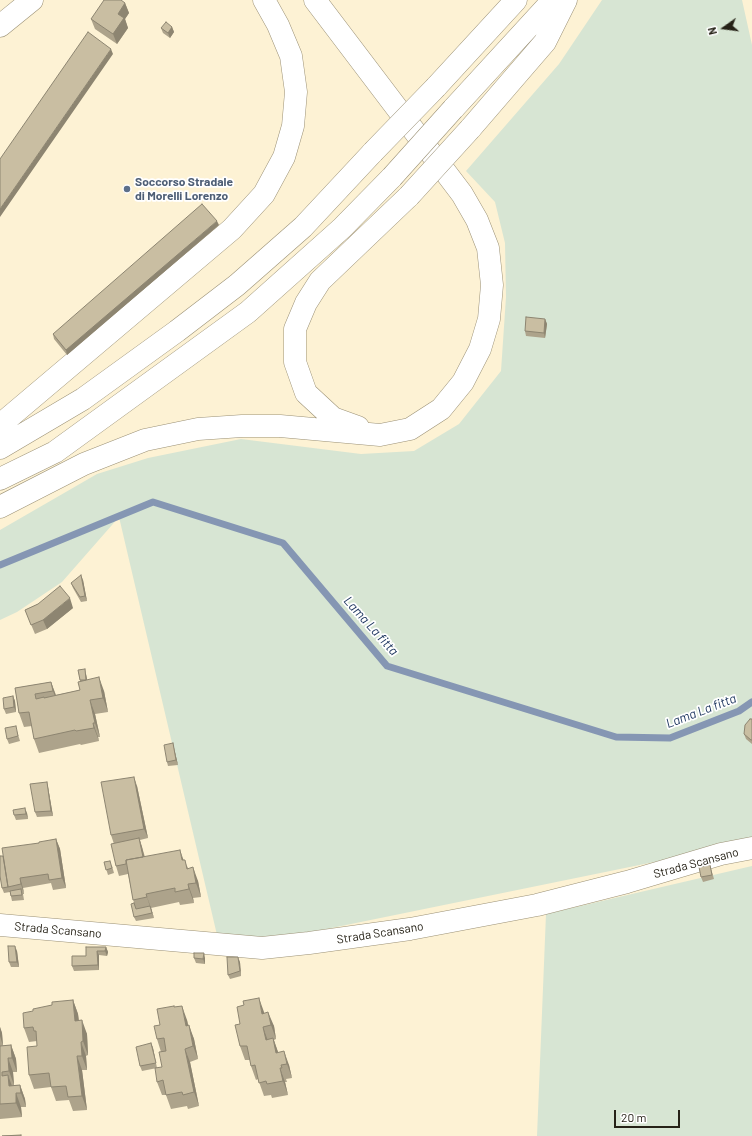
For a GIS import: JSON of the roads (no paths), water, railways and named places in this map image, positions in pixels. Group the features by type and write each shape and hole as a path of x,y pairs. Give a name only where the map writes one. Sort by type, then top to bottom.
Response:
{"main road":[{"path":"0,26 32,0"},
{"path":"0,425 232,229 264,194 284,157 293,126 296,92 291,56 278,25 264,0"},
{"path":"0,506 84,464 145,440 198,429 242,426 280,426 380,435 410,429 441,408 463,382 480,349 489,319 492,285 488,248 477,220 462,194 316,0"},
{"path":"0,448 83,398 177,331 237,285 303,227 516,0"},
{"path":"0,479 55,452 248,312 342,228 392,177 553,0"},
{"path":"380,435 333,418 306,393 295,362 295,329 306,303 320,281 409,196 470,129 545,42 566,0"},
{"name":"Strada Scansano","path":"0,925 262,948 286,946 410,929 537,905 627,882 721,854 752,848"}],"waterway":[{"name":"Lama La fitta","path":"0,565 153,502 283,543 387,666 616,737 670,738 739,711 752,702"}],"place":[{"name":"Soccorso Stradale di Morelli Lorenzo","path":"127,189"}]}
